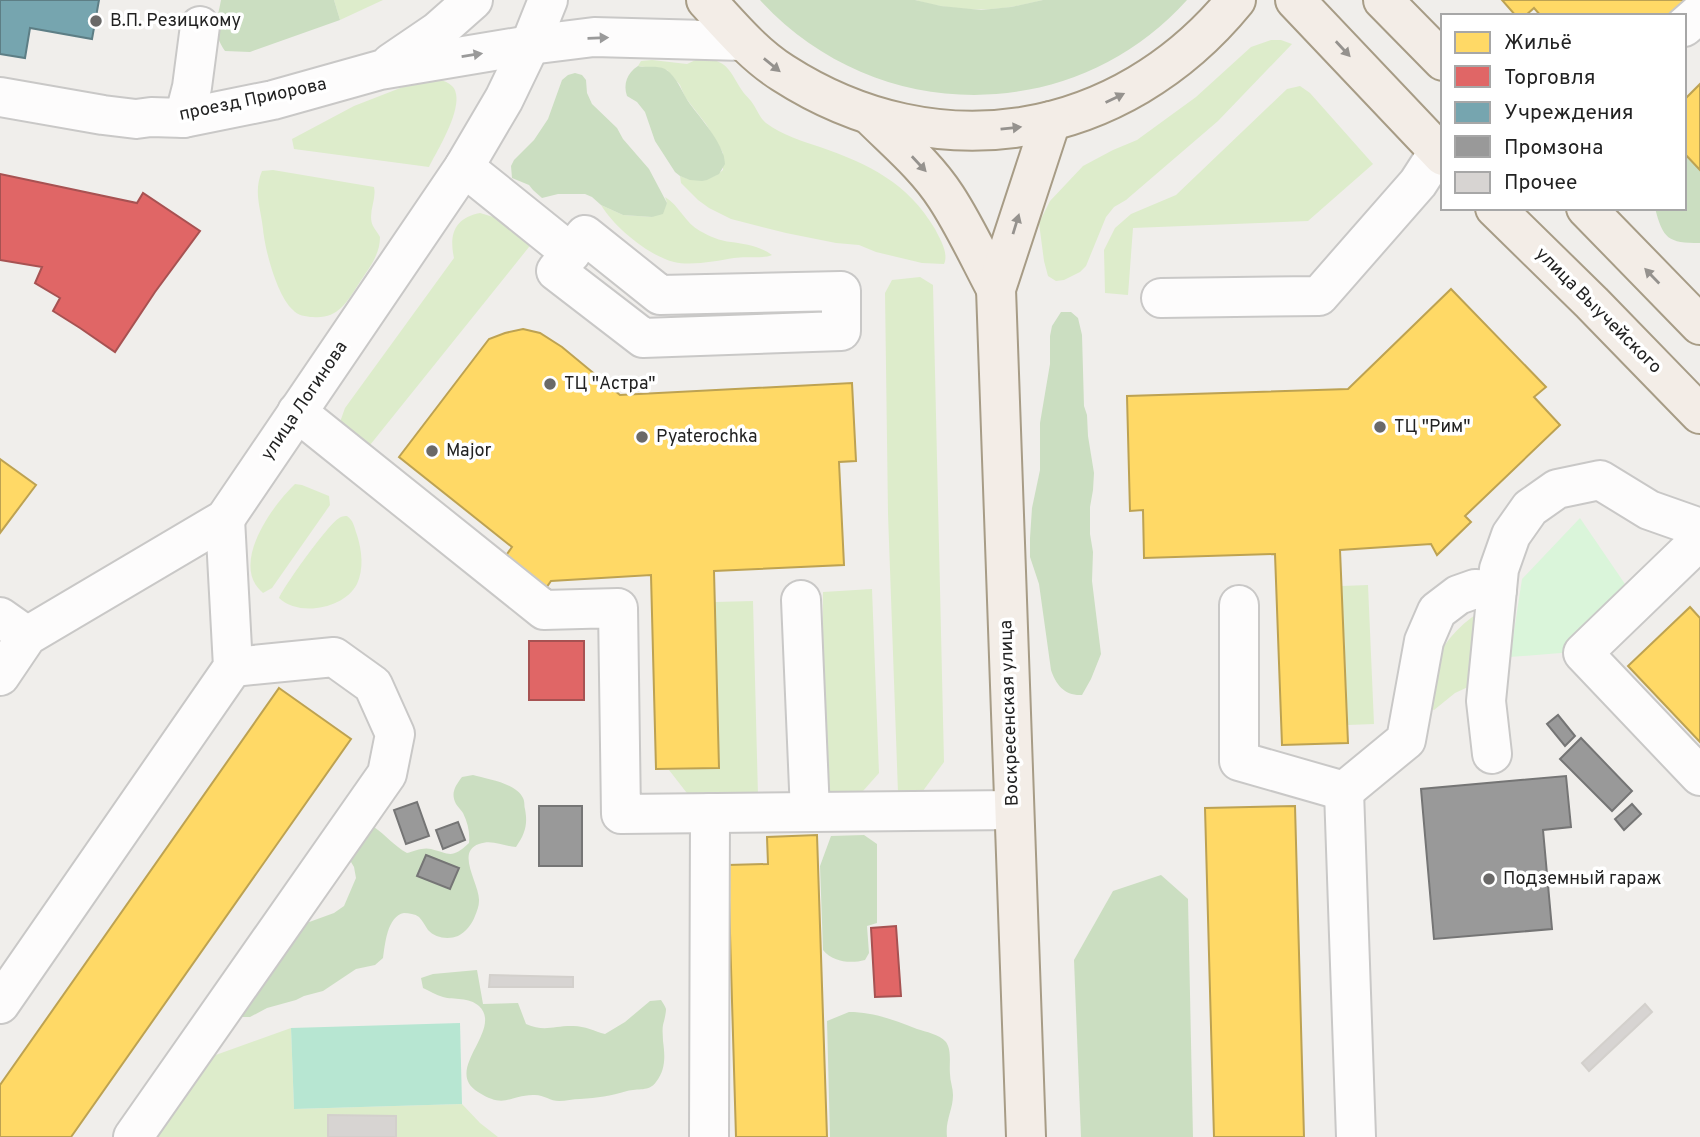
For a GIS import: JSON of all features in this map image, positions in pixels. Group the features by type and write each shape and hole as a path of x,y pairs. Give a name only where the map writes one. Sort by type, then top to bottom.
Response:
{"main road":[{"path":"706,0 743,41 781,72 824,97 871,116 906,125 979,131 1051,121 1094,108 1171,64 1206,35 1236,0"},
{"path":"1296,0 1441,154"},
{"path":"1383,0 1441,59"},
{"name":"Воскресенская улица","path":"871,116 910,154 942,191 996,289"},
{"name":"Воскресенская улица","path":"1026,1137 996,289 1051,121"},
{"name":"улица Выучейского","path":"1497,210 1700,414"},
{"path":"1588,210 1700,325"}],"street":[{"path":"380,70 438,31 472,0"},
{"name":"улица Логинова","path":"0,676 13,626 225,519 464,167 504,99 548,0"},
{"path":"1686,25 1700,13"},
{"path":"184,118 192,87 200,26"},
{"path":"380,70 594,37 743,41"},
{"name":"проезд Приорова","path":"0,97 136,119 184,118 272,100 380,70"},
{"path":"1161,298 1318,296 1441,154"},
{"path":"464,167 571,253"},
{"path":"585,235 660,295 841,291 841,331 643,338 556,271 571,253 585,235"},
{"path":"298,412 544,610 618,608 621,814 1014,810"},
{"path":"1492,754 1486,702 1499,569 1511,534 1530,508 1557,489 1600,480 1649,510 1700,528"},
{"path":"0,1004 233,667 225,519"},
{"path":"1700,540 1583,653 1700,776"},
{"path":"1344,791 1406,740 1424,641 1437,611 1458,595 1475,589 1497,590"},
{"path":"801,600 810,813"},
{"path":"1239,604 1239,761 1344,791"},
{"path":"133,1137 387,774 395,734 373,685 334,657 233,667"},
{"path":"1344,791 1356,1137"},
{"path":"709,1137 710,813"}],"green space":[{"path":"221,0 334,0 340,20 250,52 225,51 217,32"},
{"path":"334,0 383,0 340,20"},
{"path":"760,0 915,0 981,10 1043,0 1187,0 1141,42 1088,71 1032,89 974,95 916,89 859,71 807,41"},
{"path":"915,0 1043,0 995,9 963,9"},
{"path":"1271,40 1292,44 1218,121 1126,200 1114,207 1106,217 1086,266 1080,272 1056,281 1048,276 1039,223 1050,201 1083,166 1137,140 1196,97 1251,47"},
{"path":"702,57 726,67 762,118 772,127 871,168 900,187 913,199 935,229 945,251 944,264 922,263 859,245 786,233 731,219 698,200 681,183 680,176 697,180 713,176 723,170 723,153 706,124 685,97 680,85 667,70 638,66 641,61 652,60 687,64"},
{"path":"638,66 662,68 673,76 720,147 725,164 719,174 702,181 690,180 675,172 655,141 645,112 637,102 627,96 627,79"},
{"path":"575,73 586,80 587,93 592,104 617,128 649,169 667,203 663,214 652,217 623,215 585,194 558,194 542,198 529,185 512,178 511,166 514,160 534,140 548,119 562,80"},
{"path":"426,78 449,84 456,93 450,127 429,167 294,149 292,139 354,106"},
{"path":"1300,86 1310,93 1373,164 1308,221 1133,228 1128,295 1105,293 1104,250 1115,228 1131,214 1176,195 1287,89"},
{"path":"1686,155 1700,170 1700,243 1674,240 1664,233 1656,210 1686,210"},
{"path":"273,170 374,187 371,221 380,237 378,250 349,298 340,309 328,316 310,317 297,313 287,303 277,284 266,249 258,193 262,171"},
{"path":"665,197 700,231 723,241 757,247 772,255 712,262 674,262 654,254 633,240 601,205 623,215 652,217 667,203"},
{"path":"480,213 500,219 533,242 366,450 340,422 345,408 454,258 453,235 459,223"},
{"path":"920,277 933,285 944,762 920,795 898,793 888,514 885,293 892,280"},
{"path":"1061,312 1071,312 1078,318 1082,335 1084,406 1094,473 1090,534 1093,552 1092,581 1101,654 1082,695 1071,694 1062,688 1051,670 1039,584 1030,557 1032,508 1040,470 1040,423 1050,364 1050,336 1052,326"},
{"path":"295,484 329,496 330,505 272,588 263,593 254,581 250,567 252,552 266,521"},
{"path":"347,516 354,527 362,560 357,584 351,593 332,604 309,609 288,604 279,598 298,568 335,521"},
{"path":"1580,518 1625,584 1573,652 1510,657 1522,579"},
{"path":"1368,585 1374,724 1348,725 1342,586"},
{"path":"872,589 879,773 855,800 835,796 824,787 821,762 823,592"},
{"path":"753,601 758,796 690,797 669,770 718,768 715,602"},
{"path":"1481,612 1478,679 1434,710 1428,708 1433,673 1439,655 1461,626"},
{"path":"473,775 501,782 519,793 524,801 526,825 516,847 488,842 472,848 469,854 470,869 479,903 474,919 466,930 446,938 431,933 419,917 404,913 398,915 390,925 383,958 375,965 356,969 323,991 267,1008 250,1017 240,1017 301,925 334,913 344,906 356,878 348,857 362,831 374,827 407,853 428,849 451,854 469,843 467,824 454,800 454,793 462,777"},
{"path":"864,835 877,844 877,923 867,926 869,953 865,960 842,961 823,950 820,866 831,836"},
{"path":"1161,875 1188,899 1193,1137 1081,1137 1074,960 1113,891"},
{"path":"477,970 483,1004 518,1003 526,1024 538,1028 575,1026 605,1034 625,1022 650,1001 661,1000 666,1009 662,1072 653,1085 647,1088 598,1097 556,1101 537,1095 500,1101 487,1097 469,1083 466,1073 484,1026 485,1016 475,1003 443,997 423,988 421,978 433,974"},
{"path":"849,1012 867,1013 892,1020 936,1035 946,1042 950,1053 953,1095 947,1137 830,1137 827,1021"},
{"path":"460,1023 462,1104 294,1109 291,1028"},
{"path":"291,1028 294,1109 462,1104 498,1137 144,1137 199,1061"}],"building: Жильё":[{"path":"1502,0 1685,0 1671,14 1539,14 1534,8 1527,14 1514,14"},
{"path":"1700,84 1700,170 1686,155 1686,98"},
{"path":"1451,289 1546,387 1534,397 1560,425 1465,516 1471,522 1437,555 1431,544 1340,550 1348,743 1282,745 1275,554 1144,558 1143,510 1130,511 1127,396 1348,389"},
{"path":"523,329 540,333 562,347 620,395 852,383 856,461 839,462 844,565 714,571 719,768 656,769 651,575 551,581 546,588 505,557 512,547 399,457 489,339"},
{"path":"0,459 36,485 0,533"},
{"path":"1690,607 1700,618 1700,742 1628,666"},
{"path":"279,688 351,739 71,1137 0,1137 0,1085"},
{"path":"1295,806 1304,1137 1214,1137 1205,808"},
{"path":"817,835 827,1137 736,1137 728,865 768,864 767,837"}],"building: Торговля":[{"path":"0,174 137,203 143,193 200,231 115,352 53,311 60,298 35,283 42,267 0,260"},
{"path":"529,641 584,641 584,700 529,700"},
{"path":"896,926 901,996 875,997 871,928"}],"building: Учреждения":[{"path":"0,0 99,0 92,39 30,28 25,58 0,54"}],"building: Промзона":[{"path":"1558,715 1575,736 1565,746 1547,724"},
{"path":"1581,738 1632,791 1612,811 1560,759"},
{"name":"Подземный гараж","path":"1566,776 1571,827 1543,830 1552,929 1434,939 1421,789"},
{"path":"417,802 429,836 406,844 394,810"},
{"path":"1632,804 1641,814 1624,830 1615,819"},
{"path":"539,806 582,806 582,866 539,866"},
{"path":"458,822 465,840 443,849 436,830"},
{"path":"426,855 459,868 450,889 417,876"}],"building: Прочее":[{"path":"490,975 573,977 573,987 489,987"},
{"path":"1645,1004 1652,1012 1589,1071 1582,1063"},
{"path":"328,1115 396,1116 396,1137 328,1137"}],"place":[{"name":"В.П. Резицкому","path":"96,21"},
{"name":"ТЦ \"Астра\"","path":"550,384"},
{"name":"ТЦ \"Рим\"","path":"1380,427"},
{"name":"Pyaterochka","path":"642,437"},
{"name":"Major","path":"432,451"},
{"name":"Подземный гараж","path":"1489,879"}]}
